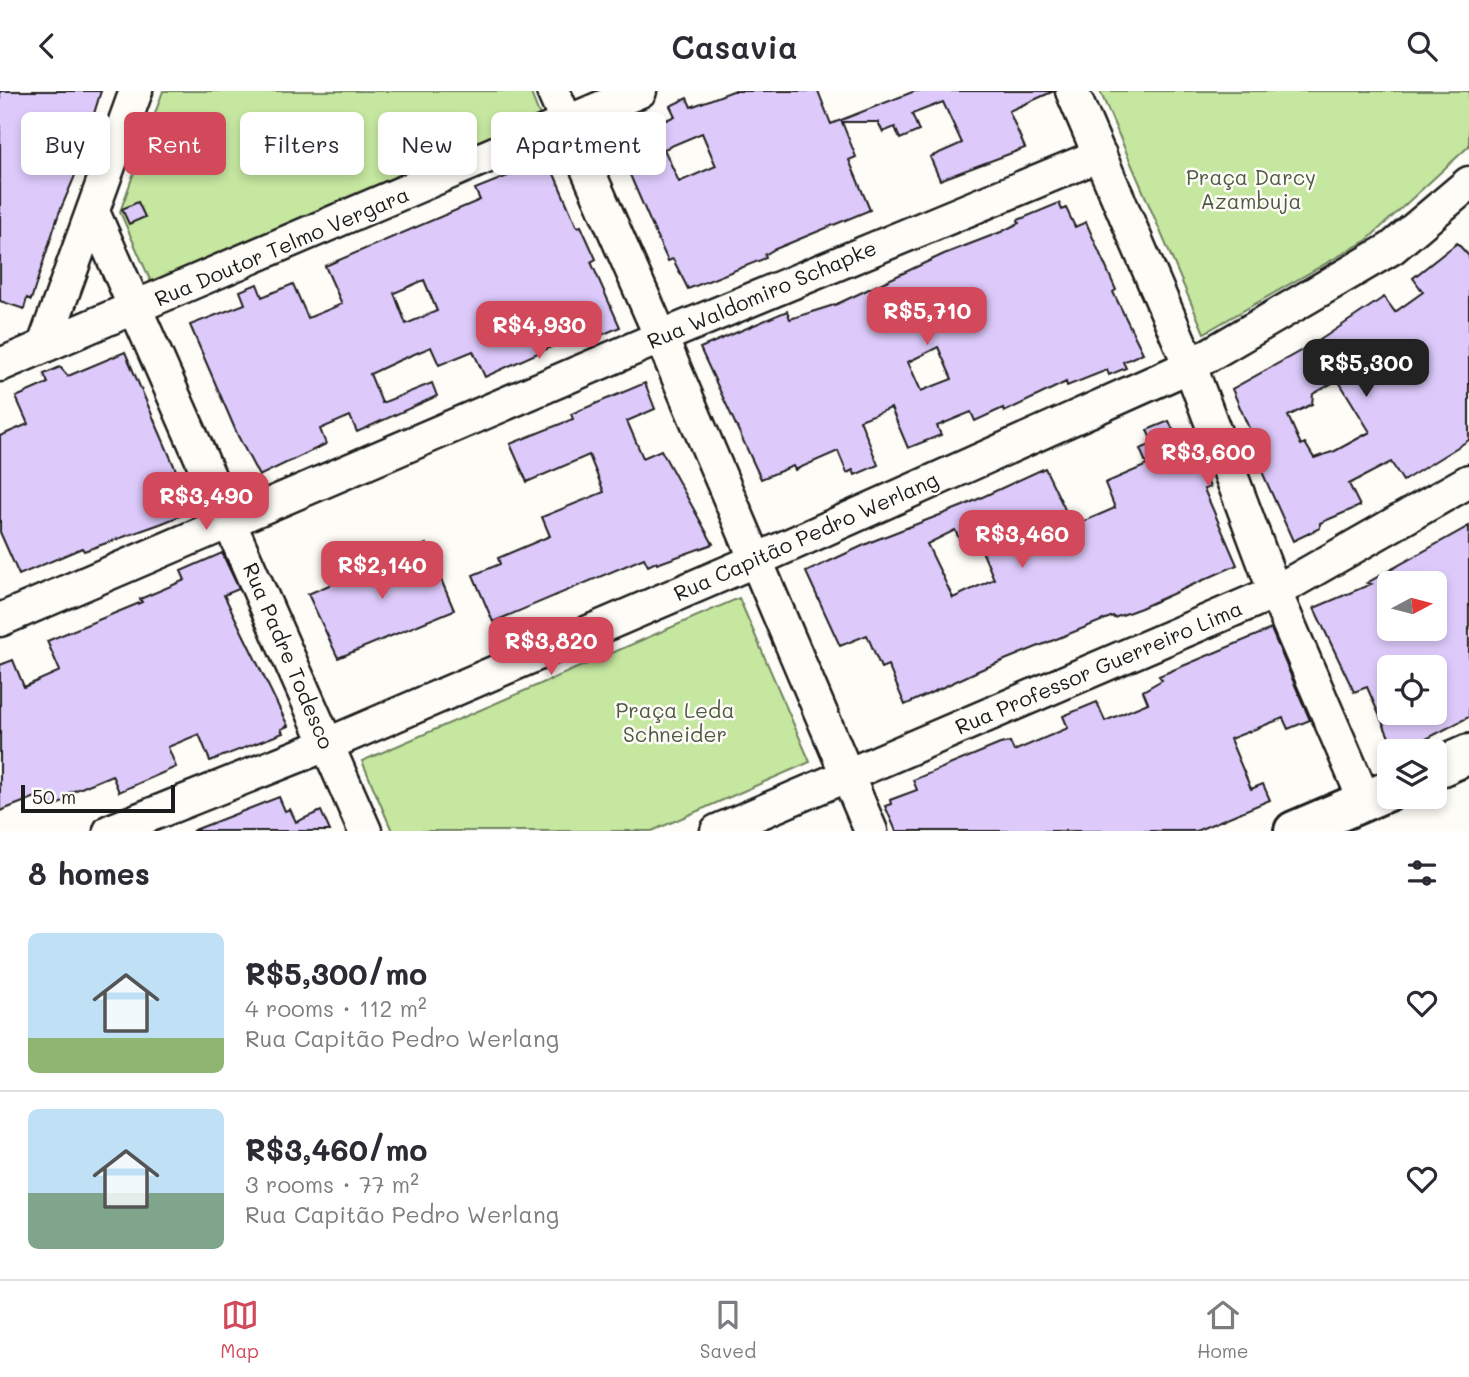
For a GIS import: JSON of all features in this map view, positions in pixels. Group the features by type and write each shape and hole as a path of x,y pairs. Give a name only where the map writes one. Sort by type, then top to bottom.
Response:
{"main road":[{"path":"1447,764 1469,754"},
{"path":"1294,831 1377,795"}],"street":[{"path":"44,345 136,91"},
{"path":"553,91 562,112"},
{"name":"Rua Doutor Telmo Vergara","path":"594,112 640,91"},
{"path":"1072,91 1190,366 1275,592 1377,795"},
{"name":"Rua Waldomiro Schapke","path":"0,620 661,337 1100,155"},
{"name":"Rua Doutor Telmo Vergara","path":"0,365 138,309 491,157"},
{"path":"590,175 871,831"},
{"name":"Rua Capitão Pedro Werlang","path":"110,831 326,744 754,561 1190,366 1392,248 1469,183"},
{"name":"Rua Padre Todesco","path":"93,212 138,309 365,831"},
{"name":"Rua Professor Guerreiro Lima","path":"717,831 1275,592 1469,481"}],"green space":[{"path":"163,91 530,91 538,112 491,112 491,137 477,143 477,112 378,112 378,175 402,175 151,282 120,212 133,175 226,175 226,112 156,112"},
{"name":"Praça Darcy Azambuja","path":"1100,91 1469,91 1469,146 1367,240 1204,333"},
{"name":"Praça Leda Schneider","path":"739,598 810,762 652,831 392,831 362,761"}],"building":[{"path":"0,91 101,91 94,112 21,112 21,175 75,175 59,213 31,300 27,298 24,309 0,301"},
{"path":"733,91 818,91 831,124 915,91 1054,91 1009,111 1025,148 940,180 930,157 962,143 943,102 912,114 919,131 900,139 895,127 883,132 878,122 842,122 856,157 849,160 870,210 773,250 765,255 766,258 688,289 673,259 668,261 630,175 666,175 666,153 679,182 716,166 702,133 666,148 666,120 675,116 670,106 687,98 691,107"},
{"path":"510,175 554,175 577,227 581,226 596,259 591,262 620,327 579,345 575,336 485,377 473,351 439,365 431,347 370,374 382,403 432,383 437,396 357,432 350,416 320,429 326,444 259,476 238,436 190,325 245,304 240,291 257,284 262,297 293,284 308,318 342,304 325,266 480,200 475,189","holes":["424,280 437,311 406,324 394,293"]},
{"path":"138,202 145,217 129,224 122,209"},
{"path":"1059,203 1062,210 1066,208 1075,227 1086,222 1116,290 1113,292 1143,353 1123,362 1126,368 1109,375 1107,370 1067,386 1066,382 1004,412 1003,408 975,421 971,412 937,426 941,435 908,448 891,408 860,420 878,465 855,475 853,470 847,473 838,451 795,470 793,466 761,479 700,348 787,311 790,319 837,304 944,254 1001,232 1019,223 1018,220","holes":["938,347 952,379 921,391 908,362"]},
{"path":"1457,243 1469,256 1469,440 1403,481 1391,462 1349,484 1360,506 1320,523 1320,528 1293,541 1263,474 1260,465 1264,463 1232,389 1320,340 1384,297 1395,312 1423,292 1413,278","holes":["1338,380 1370,432 1335,451 1314,458 1305,443 1301,445 1288,416 1312,404 1313,394"]},
{"path":"125,352 191,505 178,511 180,516 84,551 82,548 19,575 0,532 0,436 28,424 16,397 48,383 44,374 60,367 68,376"},
{"path":"645,383 655,409 627,421 643,458 661,450 713,544 648,566 644,558 493,622 473,575 500,564 498,558 550,536 542,517 604,492 589,455 527,482 510,444 573,419 571,414"},
{"path":"1169,421 1190,468 1200,464 1210,487 1204,489 1237,565 1141,608 1114,618 1113,616 980,670 905,705 888,665 881,668 867,635 840,646 806,572 873,541 963,506 1045,468 1073,526 1115,508 1105,483 1147,465 1140,449 1153,444 1147,430","holes":["955,530 962,545 977,539 994,579 953,598 927,544"]},
{"path":"1469,526 1469,717 1426,739 1390,739 1384,725 1447,725 1447,655 1377,655 1377,710 1367,687 1354,692 1314,608 1371,584 1367,583 1377,577 1377,641 1447,641 1447,571 1388,571"},
{"path":"426,544 454,610 338,658 308,594"},
{"path":"222,553 239,589 224,595 288,726 281,729 283,733 210,761 199,734 168,747 176,767 119,792 112,775 69,793 72,798 52,807 46,793 0,811 0,665 13,660 24,687 60,671 47,641 142,602 140,599 185,580 181,571"},
{"path":"1271,629 1310,720 1288,729 1283,718 1230,739 1251,789 1263,784 1270,800 1196,831 896,831 885,806 891,804 890,800 917,790 913,780 1000,744 1010,742 1014,751 1068,728 1063,716 1097,702 1105,721 1148,703 1143,691 1162,680 1159,676"},
{"path":"279,797 285,811 290,809 296,822 321,811 330,831 192,831"}]}
